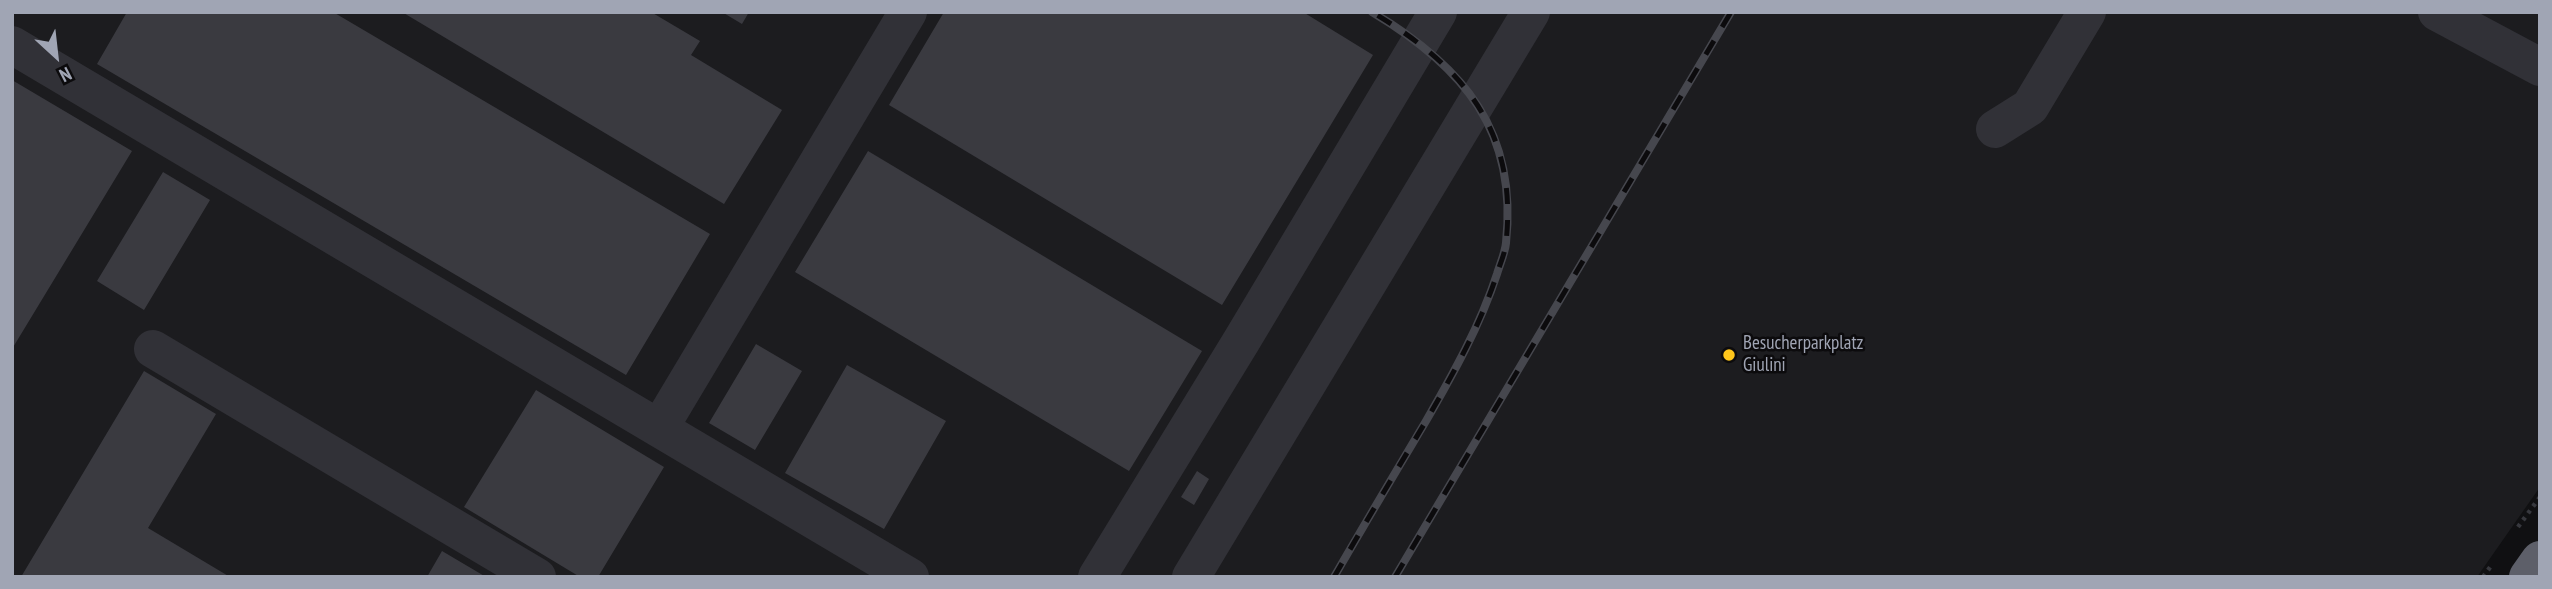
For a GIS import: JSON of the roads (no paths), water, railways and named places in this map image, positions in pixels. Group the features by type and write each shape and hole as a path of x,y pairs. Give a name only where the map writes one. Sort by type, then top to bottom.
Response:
{"highway":[{"path":"2528,577 2540,560"}],"street":[{"path":"660,427 908,12"},
{"path":"1097,577 1438,12"},
{"path":"1191,577 1531,12"},
{"path":"1995,129 2030,107 2087,12"},
{"path":"2437,12 2493,25 2540,67"},
{"path":"12,45 910,577"},
{"path":"153,349 537,577"}],"railway":[{"path":"1334,577 1446,386 1483,312 1506,243 1507,203 1503,167 1493,135 1478,106 1458,80 1433,56 1405,33 1372,12"},
{"path":"1395,577 1731,12"}],"place":[{"name":"Besucherparkplatz Giulini","path":"1729,355"}]}
